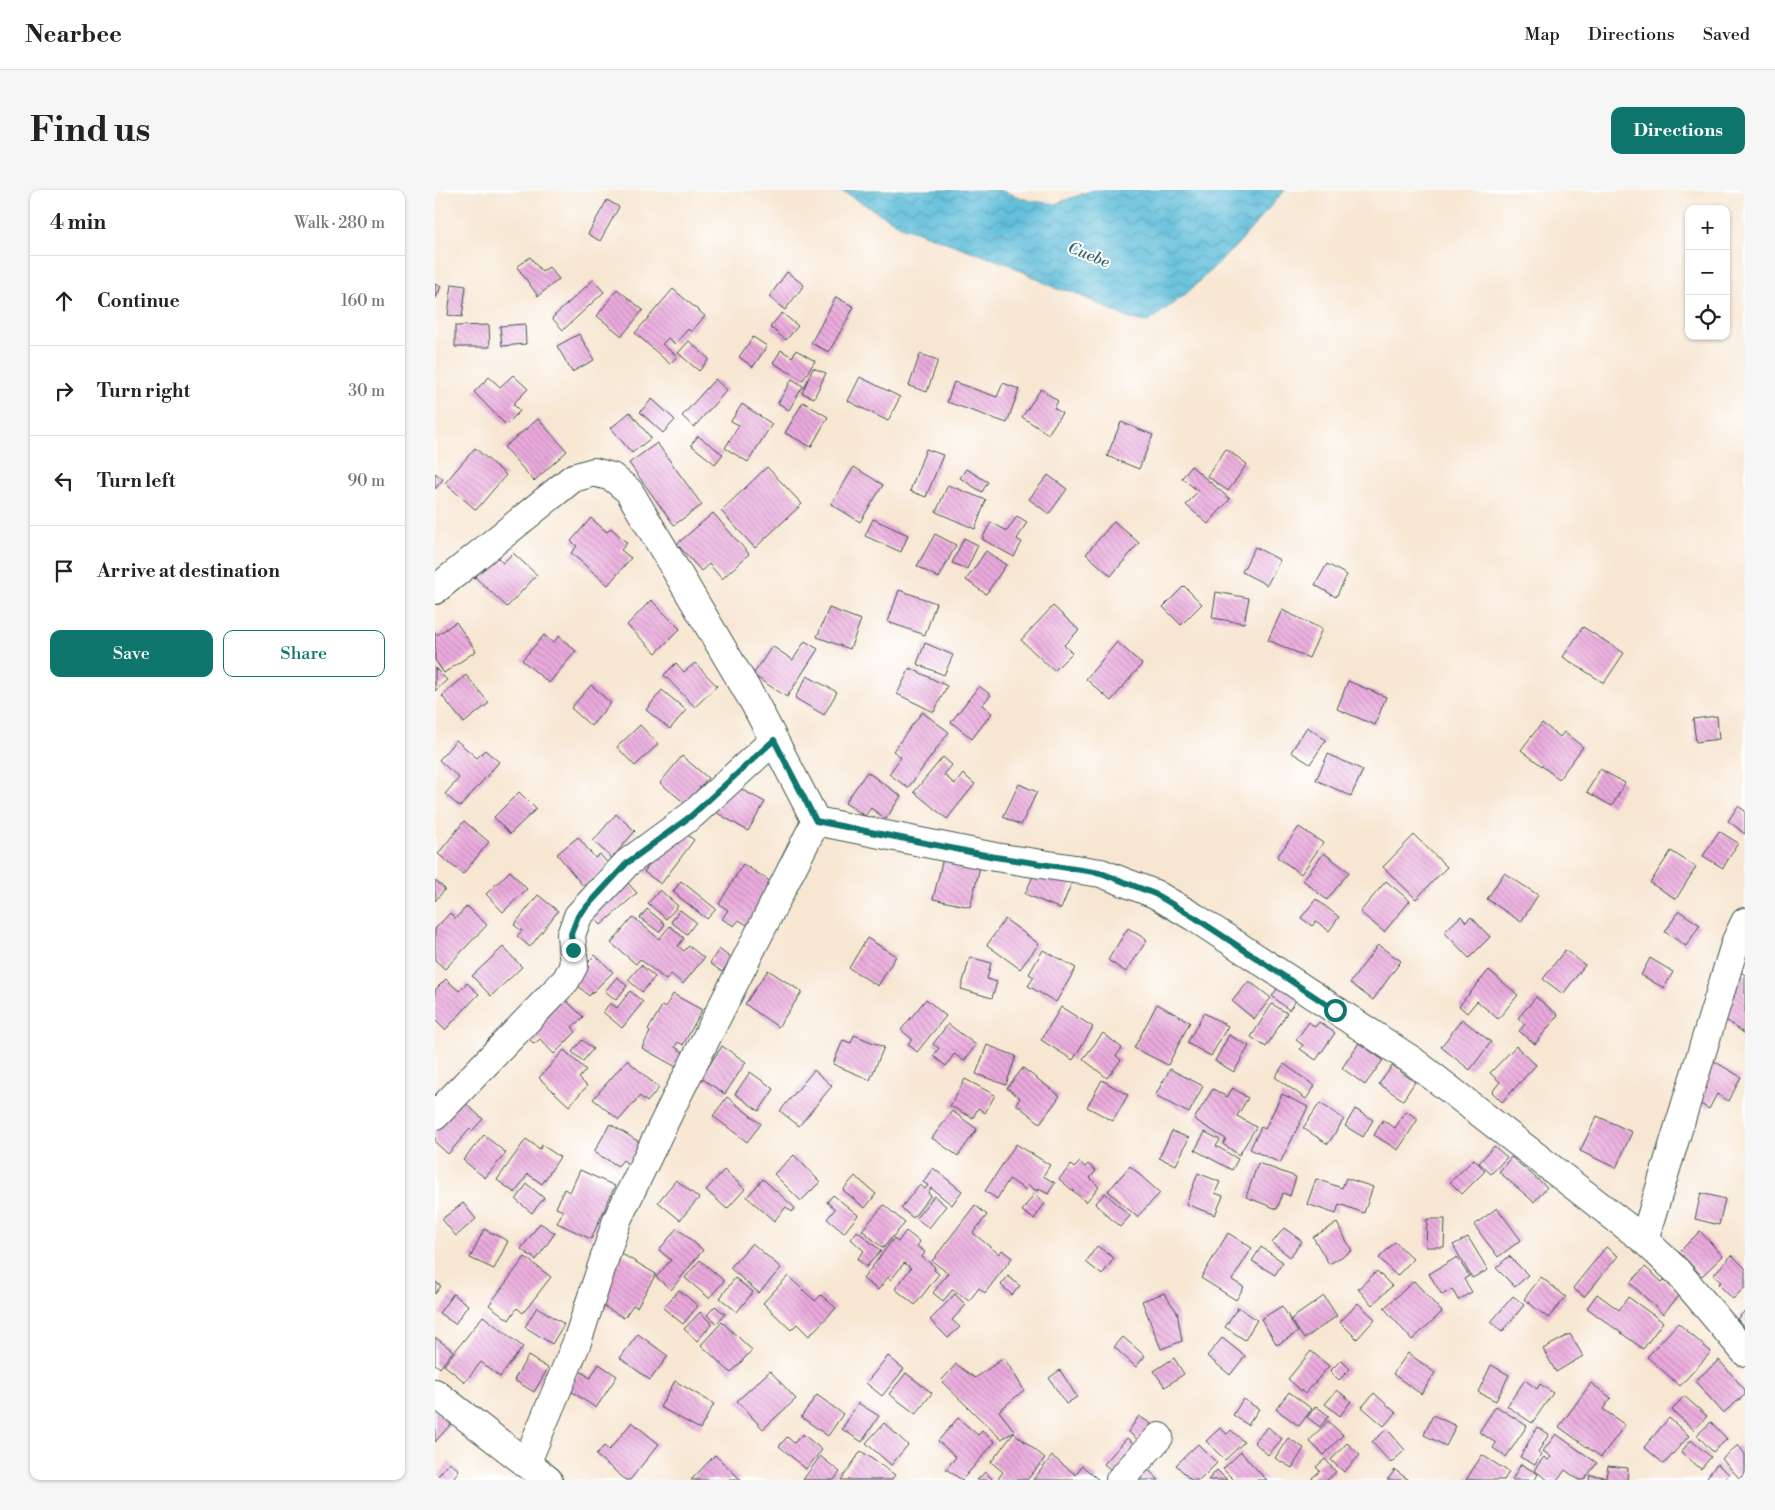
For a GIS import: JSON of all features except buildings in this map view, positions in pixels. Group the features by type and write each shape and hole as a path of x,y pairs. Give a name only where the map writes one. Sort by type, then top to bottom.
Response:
{"street":[{"path":"435,590 573,478 594,472 612,477 629,491 754,702 816,821"},
{"path":"435,1116 566,980 574,965 571,934 578,916 627,863 691,816 774,740"},
{"path":"816,821 995,857 1101,873 1155,894 1202,922 1413,1061 1644,1240 1676,1270 1745,1352"},
{"path":"526,1464 577,1342 617,1220 677,1096 816,821"},
{"path":"1644,1240 1737,941 1745,922"},
{"path":"435,1393 548,1480"},
{"path":"1120,1480 1159,1437"}],"water":[{"name":"Cuebe","path":"840,190 999,190 1031,201 1055,204 1093,190 1285,190 1236,246 1186,294 1148,322 1130,319 1071,291 1057,289 1010,265 901,226"}],"route":[{"path":"573,950 571,934 578,916 627,863 691,816 774,740 816,821 995,857 1101,873 1155,894 1194,917 1335,1010"}]}
